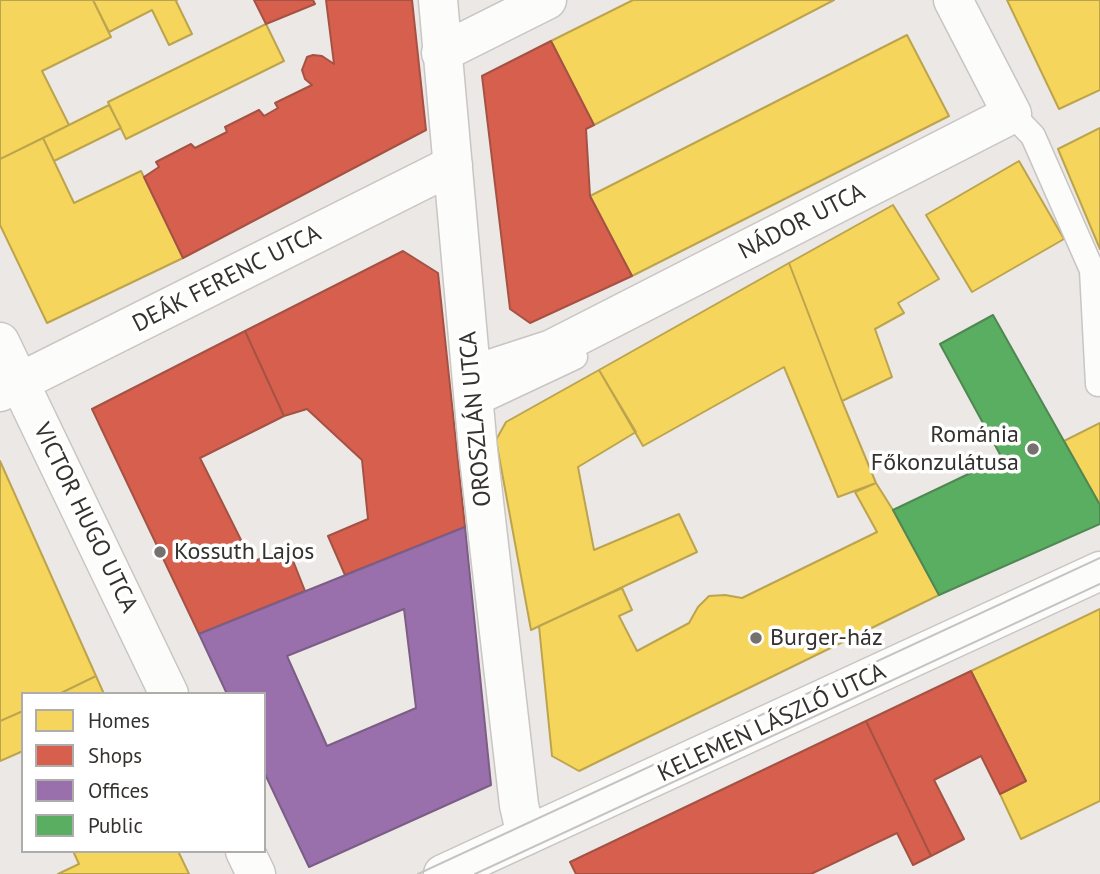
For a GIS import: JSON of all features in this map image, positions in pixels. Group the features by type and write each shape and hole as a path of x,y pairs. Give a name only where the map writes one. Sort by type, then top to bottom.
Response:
{"street":[{"name":"OROSZLÁN UTCA","path":"438,0 478,450 519,805 526,836"},
{"path":"441,53 547,0"},
{"path":"953,0 1012,114"},
{"name":"NÁDOR UTCA","path":"473,390 1012,114"},
{"name":"DEÁK FERENC UTCA","path":"10,387 453,165"},
{"name":"VICTOR HUGO UTCA","path":"0,342 10,387 169,692"},
{"name":"KELEMEN LÁSZLÓ UTCA","path":"443,874 1100,571"},
{"path":"246,853 256,874"}],"lane":[{"path":"1012,114 1033,136 1092,270 1098,384"},
{"path":"473,390 572,359 684,299"}],"building: Homes":[{"path":"0,0 93,0 111,37 42,71 69,125 0,159"},
{"path":"93,0 177,0 192,34 169,45 152,10 109,32"},
{"path":"633,0 834,0 594,125 551,41"},
{"path":"1007,0 1100,0 1100,90 1059,109"},
{"path":"266,24 284,61 126,139 108,102"},
{"path":"907,35 949,116 632,276 590,196"},
{"path":"109,105 121,128 54,161 43,138"},
{"path":"1100,128 1100,249 1058,149"},
{"path":"43,138 74,203 141,171 183,258 47,323 0,225 0,159"},
{"path":"1019,161 1064,239 972,292 926,215"},
{"path":"893,205 939,279 898,303 904,313 875,329 892,377 842,401 789,263"},
{"path":"789,263 876,483 838,497 784,367 643,446 599,370"},
{"path":"599,370 636,432 578,467 594,550 679,514 697,552 531,630 496,440 506,422"},
{"path":"1100,423 1100,505 1064,441"},
{"path":"0,461 96,676 63,692 21,692 21,712 0,721"},
{"name":"Burger-ház","path":"876,483 939,595 579,771 552,756 539,626 622,588 632,610 619,616 637,651 689,623 698,607 709,596 742,598 877,532 855,492"},
{"path":"1100,609 1100,801 1021,839 1000,794 1026,781 971,671"},
{"path":"96,676 103,692 63,692"},
{"path":"21,712 21,752 0,761 0,721"},
{"path":"74,853 179,853 189,874 58,874 79,864"}],"building: Shops":[{"path":"254,0 313,0 315,4 266,24"},
{"path":"326,0 412,0 426,130 183,258 144,177 159,167 156,162 191,144 195,148 227,132 225,127 259,110 264,116 278,108 275,103 312,85 305,79 302,70 307,57 322,56 334,64"},
{"path":"551,41 594,125 586,129 590,196 632,276 530,323 510,309 482,76"},
{"path":"403,251 438,273 465,527 345,575 328,536 368,519 362,460 307,409 284,416 245,331"},
{"path":"245,331 284,416 200,458 252,562 288,548 305,591 199,634 92,409"},
{"path":"971,671 1026,781 1000,794 981,756 934,780 964,839 931,856 866,721"},
{"path":"866,721 931,856 913,865 897,833 811,874 576,874 570,862"}],"building: Offices":[{"path":"465,527 491,785 309,867 266,776 266,692 226,692 199,634","holes":["404,609 416,708 327,746 287,656"]}],"building: Public":[{"name":"Románia Főkonzulátusa","path":"993,315 1100,505 1100,524 939,595 893,510 1002,458 940,344"}],"tram line":[{"path":"418,874 1100,558"},
{"path":"475,874 1100,584"}],"place":[{"name":"Románia Főkonzulátusa","path":"1033,449"},
{"name":"Kossuth Lajos","path":"160,552"},
{"name":"Burger-ház","path":"756,638"}]}
